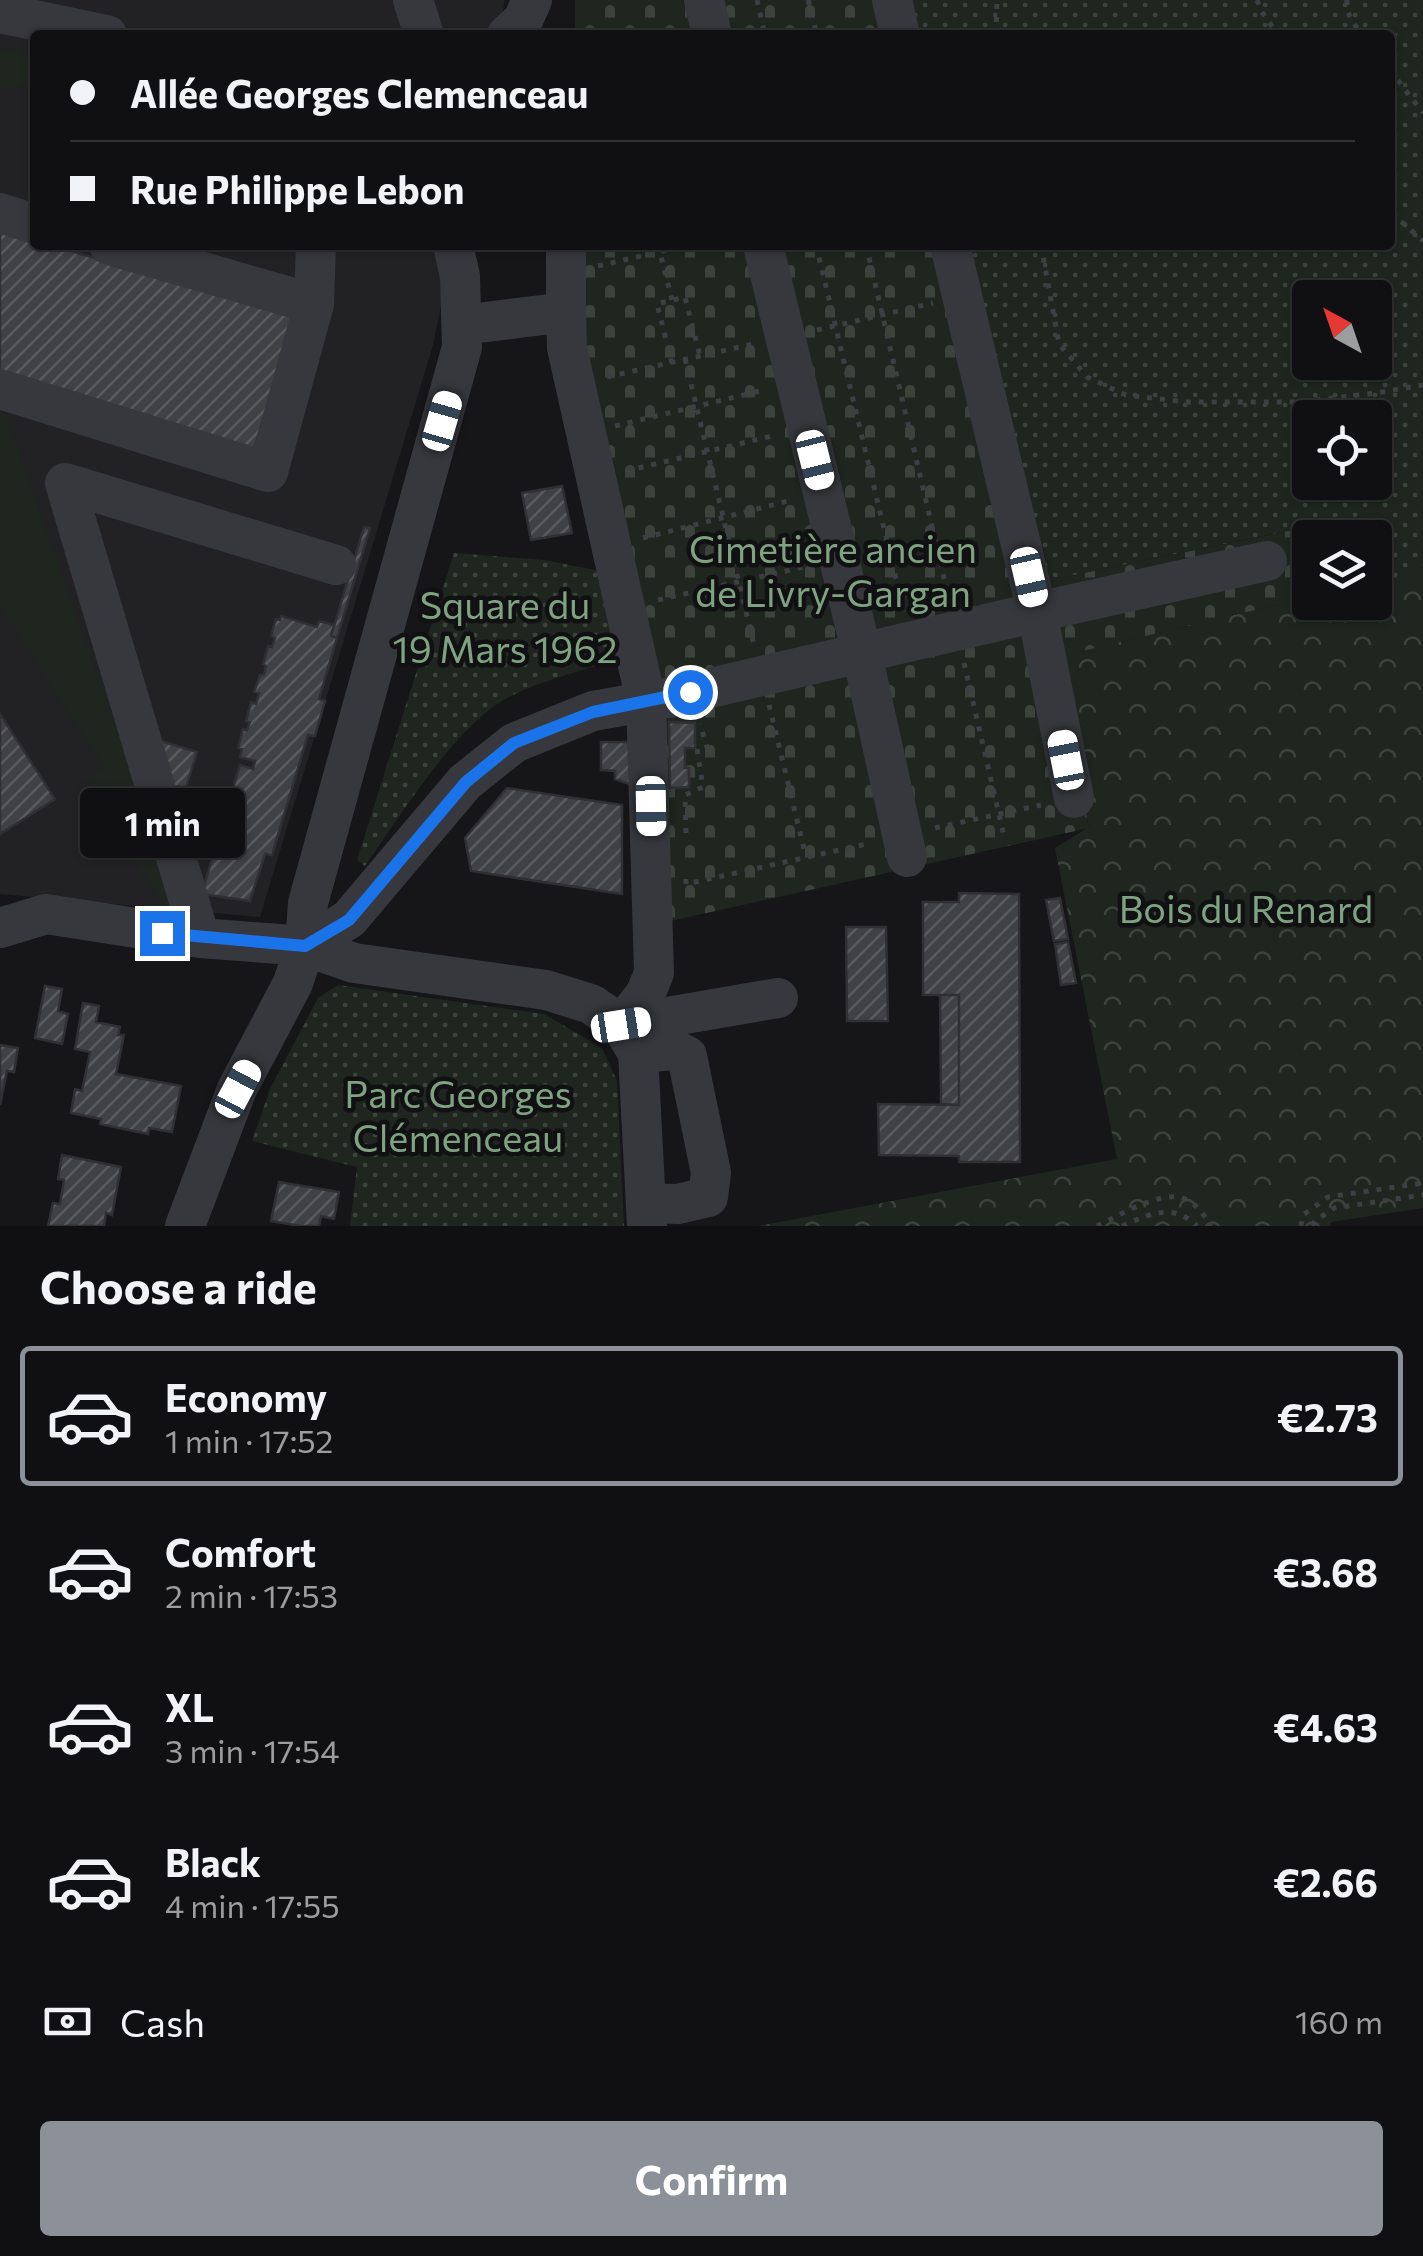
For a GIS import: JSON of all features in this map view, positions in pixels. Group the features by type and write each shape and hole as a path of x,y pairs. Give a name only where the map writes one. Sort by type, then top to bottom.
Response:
{"street":[{"path":"413,0 422,30"},
{"path":"513,30 524,20 532,0"},
{"path":"704,0 711,30"},
{"path":"892,0 899,30"},
{"path":"0,13 83,30"},
{"path":"0,213 30,222"},
{"path":"126,250 314,304"},
{"path":"0,389 268,472 314,304 316,250"},
{"path":"184,1226 238,1089 293,983 305,946 308,903 462,347 460,276 454,250"},
{"path":"763,250 908,857"},
{"path":"951,250 1037,612 1074,798"},
{"path":"0,928 46,914 200,938 305,946 354,962 546,990 591,1004 629,1039 686,1056 711,1173 708,1196 646,1214 629,1039 654,973 646,701 567,348 566,312 574,258"},
{"path":"462,325 566,312"},
{"path":"200,938 65,483 336,565"},
{"path":"305,946 349,920 466,782 514,743 593,712 1268,561"},
{"path":"629,1039 778,998"}],"path":[{"path":"757,0 764,30"},
{"path":"808,0 815,30"},
{"path":"996,30 997,0"},
{"path":"1257,0 1275,30"},
{"path":"1347,0 1347,10 1359,30"},
{"path":"1395,77 1423,113"},
{"path":"1395,218 1423,241"},
{"path":"574,258 642,250"},
{"path":"660,250 672,300"},
{"path":"817,250 911,642"},
{"path":"867,250 1004,836"},
{"path":"1042,250 1059,344 1087,377 1126,396 1186,402 1298,402 1423,384"},
{"path":"672,362 657,304 685,297 700,356"},
{"path":"686,360 806,857"},
{"path":"607,428 796,382"},
{"path":"618,472 807,428"},
{"path":"635,540 822,492"},
{"path":"650,602 839,559"},
{"path":"1300,1226 1303,1215 1328,1197 1423,1183"},
{"path":"1314,1226 1334,1208 1423,1195"},
{"path":"1097,1226 1150,1201 1180,1197 1200,1209 1211,1226"},
{"path":"1122,1226 1156,1211 1172,1210 1197,1226"}],"shaded area":[{"path":"0,0 505,0 499,30 30,30 30,250 453,250 433,345 260,917 0,894"}],"green space":[{"path":"575,0 904,0 911,30 575,30"},
{"path":"904,0 1423,0 1423,567 1393,578 1392,520 1381,520 1379,512 1340,520 1292,520 1292,530 1040,582 962,250 1395,250 1395,30 911,30"},
{"path":"0,51 30,56 30,80 26,87 0,88"},
{"name":"Cimetière ancien de Livry-Gargan","path":"576,250 962,250 1040,582 1292,530 1292,601 1053,658 1089,828 666,922 654,682 576,330"},
{"path":"0,404 178,902 174,911 163,904 86,780 104,767 0,606"},
{"name":"Cimetière ancien de Livry-Gargan","path":"1380,512 1382,520 1341,520"},
{"name":"Square du 19 Mars 1962","path":"454,553 544,560 605,572 625,658 537,685 489,710 430,773 365,866 357,860"},
{"name":"Bois du Renard","path":"1423,567 1423,1208 1331,1222 1330,1226 758,1226 1117,1159 1055,848 1089,827 1052,658 1292,601 1292,620 1392,620 1392,577"},
{"name":"Parc Georges Clémenceau","path":"338,985 544,1014 602,1048 617,1081 624,1226 350,1226 357,1167 252,1141 270,1089 318,998"}],"building":[{"path":"0,230 30,239 30,250 68,250 294,317 253,453 0,378"},
{"path":"562,486 572,533 531,540 522,493"},
{"path":"364,527 370,528 337,638 331,636"},
{"path":"281,616 317,627 319,621 334,625 331,636 337,638 319,699 325,701 315,736 308,735 272,855 265,854 250,901 203,894 240,765 253,769 255,761 240,757 242,749 238,748 243,729 247,730 250,722 246,721 251,702 256,704 259,693 254,692 260,675 264,675 263,664 268,646 272,647 275,638 271,636 276,619"},
{"path":"0,714 55,799 0,834"},
{"path":"669,722 695,723 695,748 685,748 689,787 670,788"},
{"path":"151,738 197,752 186,787 167,786"},
{"path":"601,742 637,742 638,787 615,779 615,771 601,770"},
{"path":"507,788 622,805 622,894 471,871 465,838"},
{"path":"959,893 1019,894 1020,1162 959,1162 959,1156 879,1155 878,1104 959,1105 959,995 923,995 923,902 959,902"},
{"path":"1060,898 1068,939 1054,941 1046,900"},
{"path":"846,927 886,927 888,1021 847,1021"},
{"path":"1068,942 1076,983 1061,985 1055,944"},
{"path":"45,986 62,989 58,1011 68,1014 62,1044 35,1038"},
{"path":"940,995 959,995 959,1105 941,1104"},
{"path":"83,1003 99,1006 96,1022 120,1027 118,1035 124,1035 116,1074 181,1086 172,1132 149,1128 148,1134 71,1113 75,1089 82,1091 90,1052 75,1049"},
{"path":"0,1045 18,1048 14,1072 7,1071 0,1105"},
{"path":"62,1155 121,1167 112,1215 106,1213 104,1226 48,1226 53,1203 60,1204 64,1180 58,1179"},
{"path":"279,1182 339,1192 334,1219 321,1216 319,1226 271,1221"}],"route":[{"path":"162,933 305,946 349,920 466,782 514,743 593,712 690,692"}]}
